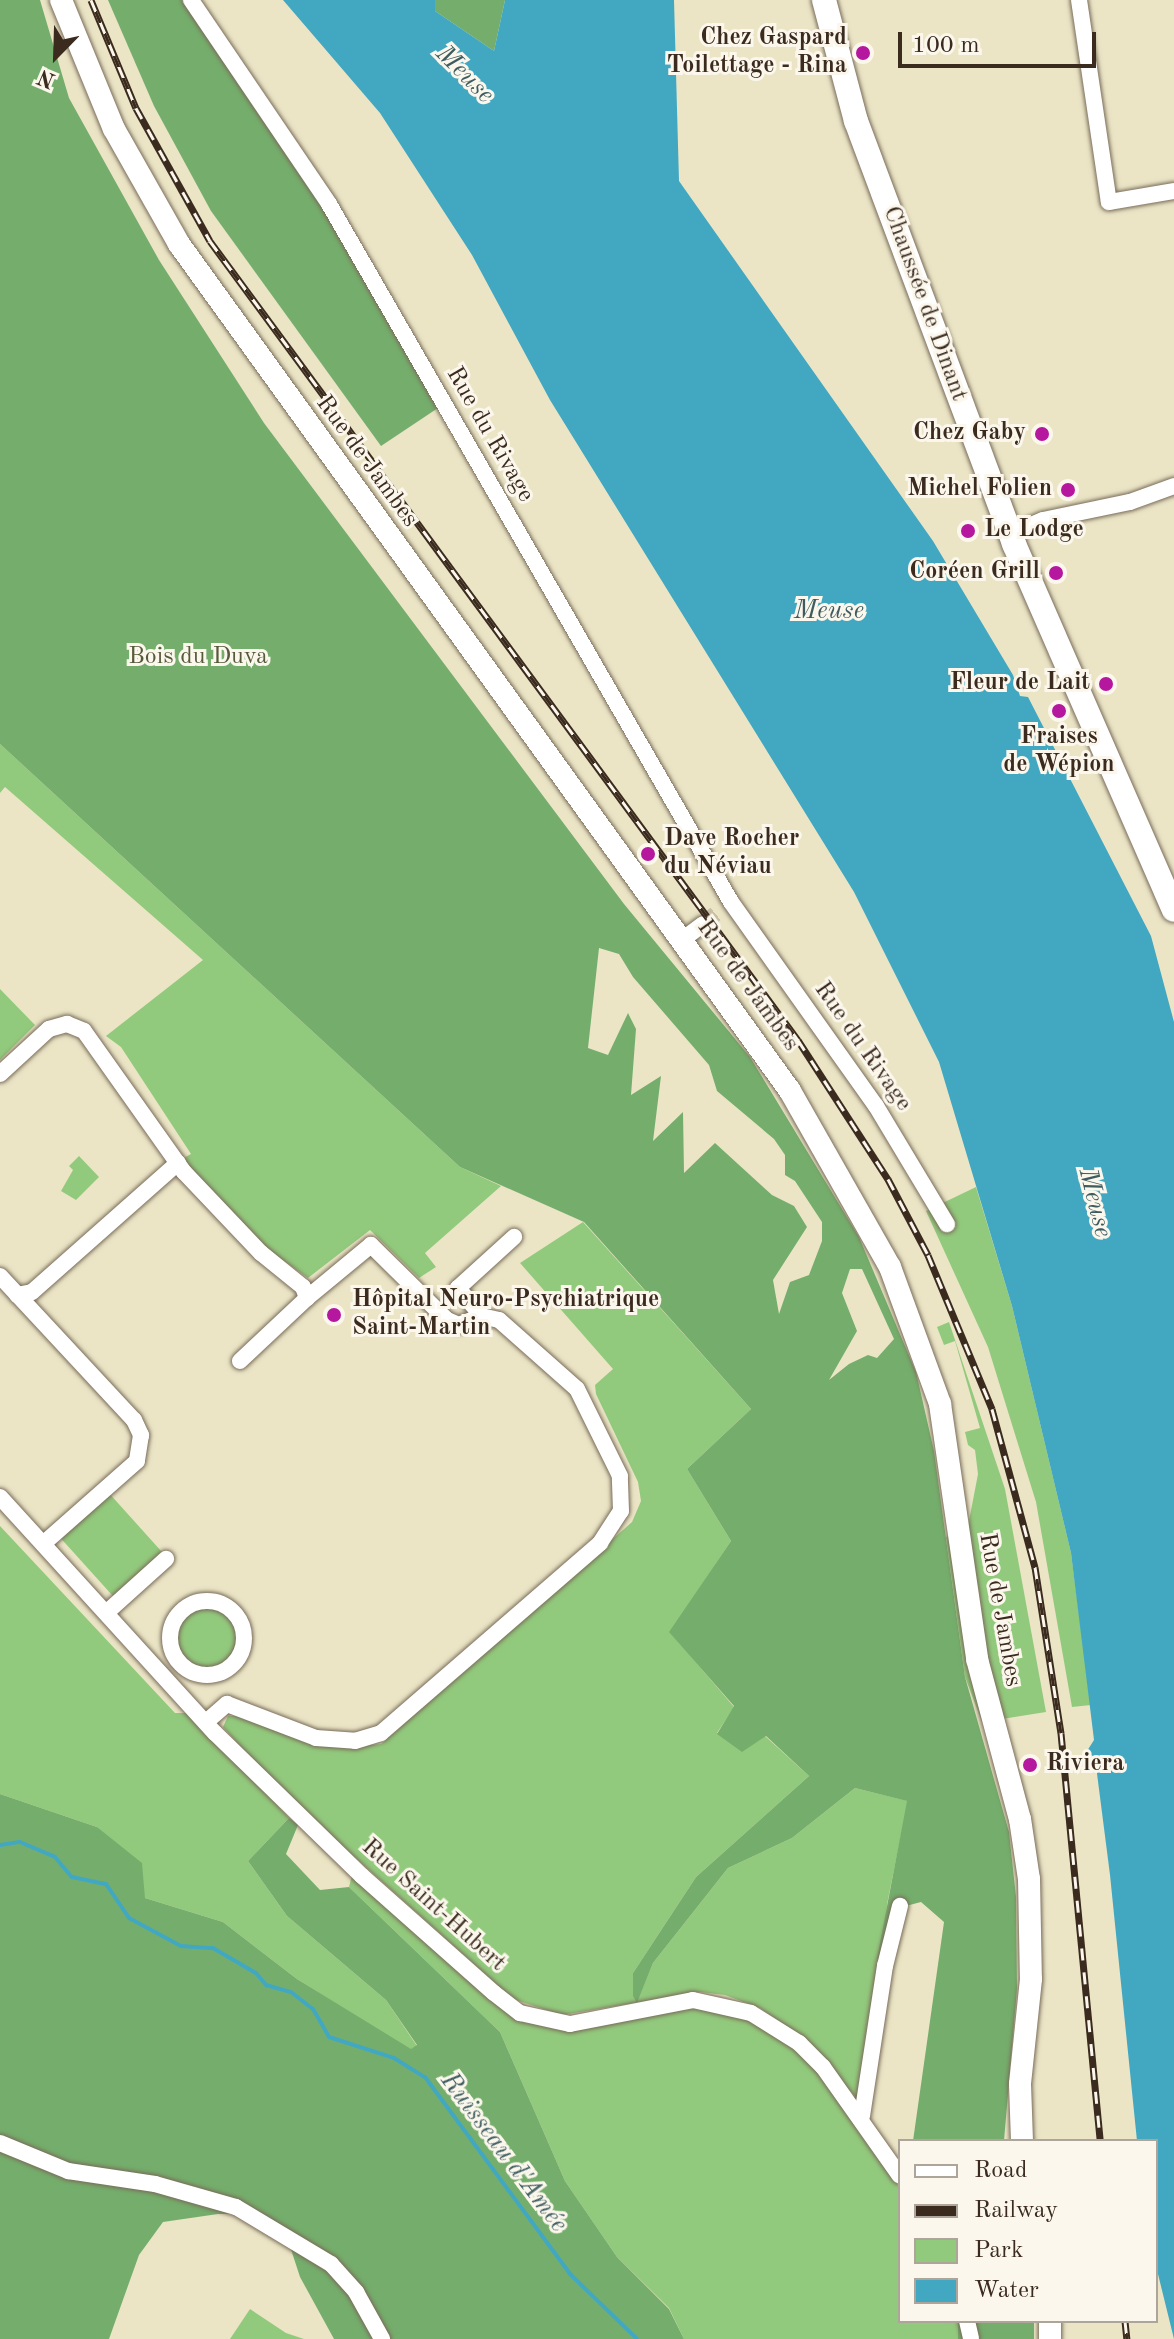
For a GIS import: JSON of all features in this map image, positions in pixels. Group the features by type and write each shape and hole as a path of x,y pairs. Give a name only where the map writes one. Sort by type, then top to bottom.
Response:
{"main road":[{"name":"Rue de Jambes","path":"61,0 114,129 179,244 682,940 825,1145 890,1267 931,1371 977,1659 1014,1796 1029,1879 1031,1979 1020,2084 1022,2139"},
{"name":"Chaussée de Dinant","path":"824,0 856,121 1010,534 1169,885 1174,910"}],"street":[{"name":"Rue du Rivage","path":"191,0 329,204 725,906 876,1106 947,1224"},
{"path":"1079,0 1109,202 1174,191"},
{"path":"1010,534 1043,520 1130,502 1174,486"},
{"path":"682,940 703,924"},
{"path":"0,1074 49,1029 67,1024 84,1031 178,1163 261,1253 303,1287 307,1298"},
{"path":"17,1295 32,1292 178,1163"},
{"path":"206,1722 227,1704 316,1738 355,1741 381,1733 612,1529 621,1511 620,1476 577,1389 499,1320 482,1316 458,1288 514,1237"},
{"path":"240,1361 307,1298 371,1245 447,1320 469,1324 482,1316"},
{"path":"0,1276 134,1420 141,1435 137,1461 43,1544"},
{"name":"Rue Saint-Hubert","path":"0,1497 206,1722 362,1876 520,2013 570,2024 693,2000 734,2006 799,2043 862,2116 898,2173"},
{"path":"106,1613 166,1559"},
{"path":"203,1600 236,1614 245,1637 237,1661 228,1669 204,1676 181,1665 170,1632 181,1611 203,1600"},
{"path":"166,1679 181,1665"},
{"path":"862,2116 885,1966 900,1906"},
{"path":"0,2143 68,2171 155,2184 236,2207 331,2264 356,2292 382,2339"}],"green space":[{"name":"Bois du Duva","path":"0,0 40,0 69,98 159,260 264,423 624,904 750,1057 859,1237 916,1372 934,1451 965,1677 1009,1832 1016,1897 1017,1989 1004,2139 913,2139 944,1922 921,1902 902,1907 884,1961 877,1959 907,1801 855,1788 792,1838 728,1868 653,1963 637,2003 633,1996 633,1973 696,1877 809,1776 766,1736 742,1752 717,1734 734,1706 669,1632 731,1541 687,1469 751,1409 584,1222 460,1167 0,744","holes":["599,948 619,954 633,977 709,1065 717,1091 774,1139 785,1155 785,1175 795,1181 822,1222 822,1241 809,1275 790,1282 779,1314 773,1280 807,1227 794,1206 772,1195 715,1143 684,1173 683,1112 653,1141 661,1076 631,1095 636,1029 628,1013 608,1055 588,1048","850,1269 862,1269 894,1339 877,1358 868,1355 849,1364 829,1380 857,1331 842,1293"]},
{"path":"108,0 197,0 450,400 381,446 211,211 154,106"},
{"path":"435,0 505,0 494,51 435,11"},
{"path":"0,744 460,1167 501,1186 425,1253 436,1267 419,1278 370,1230 308,1278 262,1245 180,1160 191,1154 121,1047 106,1036 203,960 5,787 0,793"},
{"path":"0,989 35,1025 0,1060"},
{"path":"79,1156 99,1177 76,1200 61,1191 73,1170 69,1166"},
{"path":"976,1187 1012,1306 1071,1553 1091,1705 1072,1707 1036,1502 988,1347 926,1211"},
{"path":"583,1222 751,1409 687,1469 731,1541 670,1632 734,1707 717,1733 765,1736 809,1776 696,1877 633,1973 637,2002 653,1963 728,1868 792,1838 855,1788 908,1801 887,1904 884,1961 862,2097 857,2098 793,2031 760,2008 725,1995 700,1992 562,2015 513,1999 281,1791 223,1727 228,1716 239,1716 358,1746 381,1744 632,1522 641,1501 638,1482 596,1394 595,1385 613,1369 520,1263"},
{"path":"949,1322 1005,1489 1046,1712 982,1722 965,1677 946,1537 968,1526 978,1474 975,1450 968,1445 965,1432 980,1428 955,1341 944,1345 937,1327"},
{"path":"108,1492 164,1554 115,1599 59,1536"},
{"path":"0,1526 175,1713 191,1713 289,1818 248,1861 287,1916 386,2000 417,2046 410,2050 297,1979 223,1922 145,1898 97,1827 0,1794"},
{"path":"208,1606 230,1615 239,1637 230,1659 208,1668 186,1659 177,1637 186,1615"},
{"path":"0,1794 97,1827 142,1863 145,1898 223,1922 297,1979 411,2049 417,2045 386,2000 287,1916 248,1861 289,1818 298,1825 286,1854 320,1890 349,1887 500,2032 565,2181 617,2257 669,2309 684,2339 334,2339 300,2277 285,2231 260,2214 218,2214 163,2222 139,2255 109,2339 0,2339"},
{"path":"352,1875 537,2025 692,2005 745,2018 792,2046 829,2083 898,2185 898,2323 958,2323 962,2339 684,2339 669,2308 617,2257 565,2181 500,2032 349,1887"},
{"path":"250,2309 286,2333 304,2339 230,2339"},
{"path":"958,2323 1034,2323 1034,2339 958,2339"}],"water":[{"name":"Meuse","path":"283,0 435,0 435,11 494,51 505,0 674,0 679,181 933,541 1013,675 1020,696 1028,697 1151,936 1174,1022 1174,2339 1158,2274 1158,2139 1137,2139 1095,1758 1087,1751 1094,1740 1071,1553 1012,1306 939,1062 854,892 550,400 472,255 380,113"}],"waterway":[{"name":"Ruisseau d'Amée","path":"0,1845 20,1842 55,1857 72,1877 106,1884 129,1918 181,1946 213,1948 256,1973 266,1985 291,1992 313,2009 329,2037 394,2058 425,2077 570,2274 637,2339"}],"tunnel":[{"path":"703,924 720,910"}],"railway":[{"path":"91,0 136,108 210,241 798,1040 888,1179 928,1255 992,1409 1035,1567 1061,1733 1100,2139"},
{"path":"1125,2323 1127,2339"}],"place":[{"name":"Chez Gaspard Toilettage - Rina","path":"863,53"},
{"name":"Chez Gaby","path":"1042,434"},
{"name":"Michel Folien","path":"1068,490"},
{"name":"Le Lodge","path":"968,531"},
{"name":"Coréen Grill","path":"1056,573"},
{"name":"Fleur de Lait","path":"1106,684"},
{"name":"Fraises de Wépion","path":"1059,711"},
{"name":"Dave Rocher du Néviau","path":"648,854"},
{"name":"Hôpital Neuro-Psychiatrique Saint-Martin","path":"334,1315"},
{"name":"Riviera","path":"1030,1765"}]}
